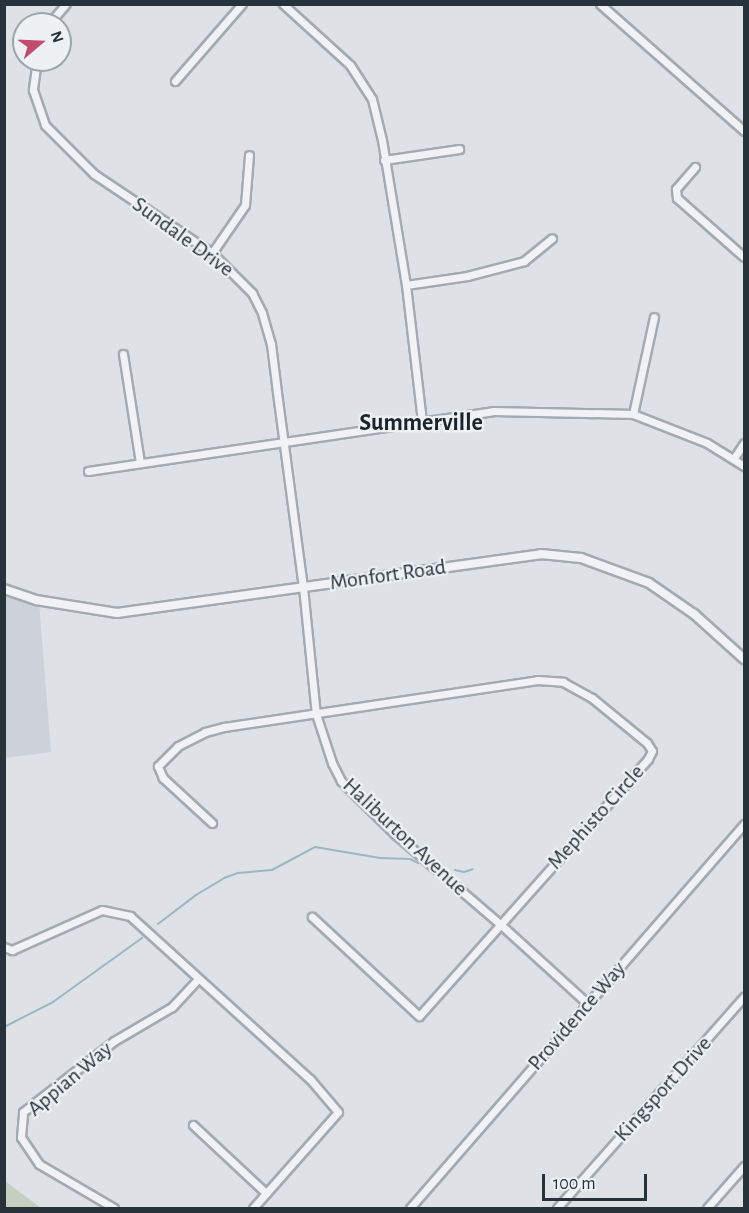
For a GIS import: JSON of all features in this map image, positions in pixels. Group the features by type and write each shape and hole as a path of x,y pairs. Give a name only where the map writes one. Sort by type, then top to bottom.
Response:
{"street":[{"path":"175,81 242,4"},
{"path":"283,4 350,64 361,80 377,115 406,285 422,421"},
{"path":"600,4 744,131"},
{"name":"Sundale Drive","path":"36,72 33,90 45,125 94,174 212,253 236,273 252,293 262,313 271,344 303,587"},
{"path":"384,160 459,149"},
{"path":"212,253 246,205 249,155"},
{"path":"695,166 676,189 677,198 744,257"},
{"path":"406,285 467,276 524,261 552,238"},
{"path":"633,414 654,317"},
{"path":"123,354 140,463"},
{"path":"88,471 494,411 633,414 697,438 744,466"},
{"path":"734,458 744,443"},
{"name":"Monfort Road","path":"4,589 36,600 117,613 541,554 581,558 649,583 694,614 744,659"},
{"name":"Haliburton Avenue","path":"303,587 316,714 332,763 341,781 395,834 500,924 588,1004"},
{"name":"Mephisto Circle","path":"212,823 164,778 158,766 178,746 205,732 537,680 563,682 592,698 646,743 652,751 648,759 419,1016 312,916"},
{"name":"Providence Way","path":"410,1209 744,824"},
{"path":"4,947 12,950 102,910 130,916 310,1079 338,1112 253,1209"},
{"name":"Appian Way","path":"114,1209 39,1164 21,1137 24,1112 114,1041 172,1007 198,979"},
{"name":"Kingsport Drive","path":"557,1209 744,997"},
{"path":"192,1125 266,1193"},
{"path":"707,1209 744,1166"}],"shaded area":[{"path":"4,593 39,602 51,752 5,758"}],"green space":[{"path":"5,1181 41,1208 5,1208"}],"waterway":[{"path":"158,924 196,895 224,878 238,873 272,870 315,847 380,858 410,859 418,863"},
{"path":"455,870 464,872 473,869"},
{"path":"4,1027 53,1002 142,938"}],"district":[{"name":"Summerville","path":"421,424"}]}
